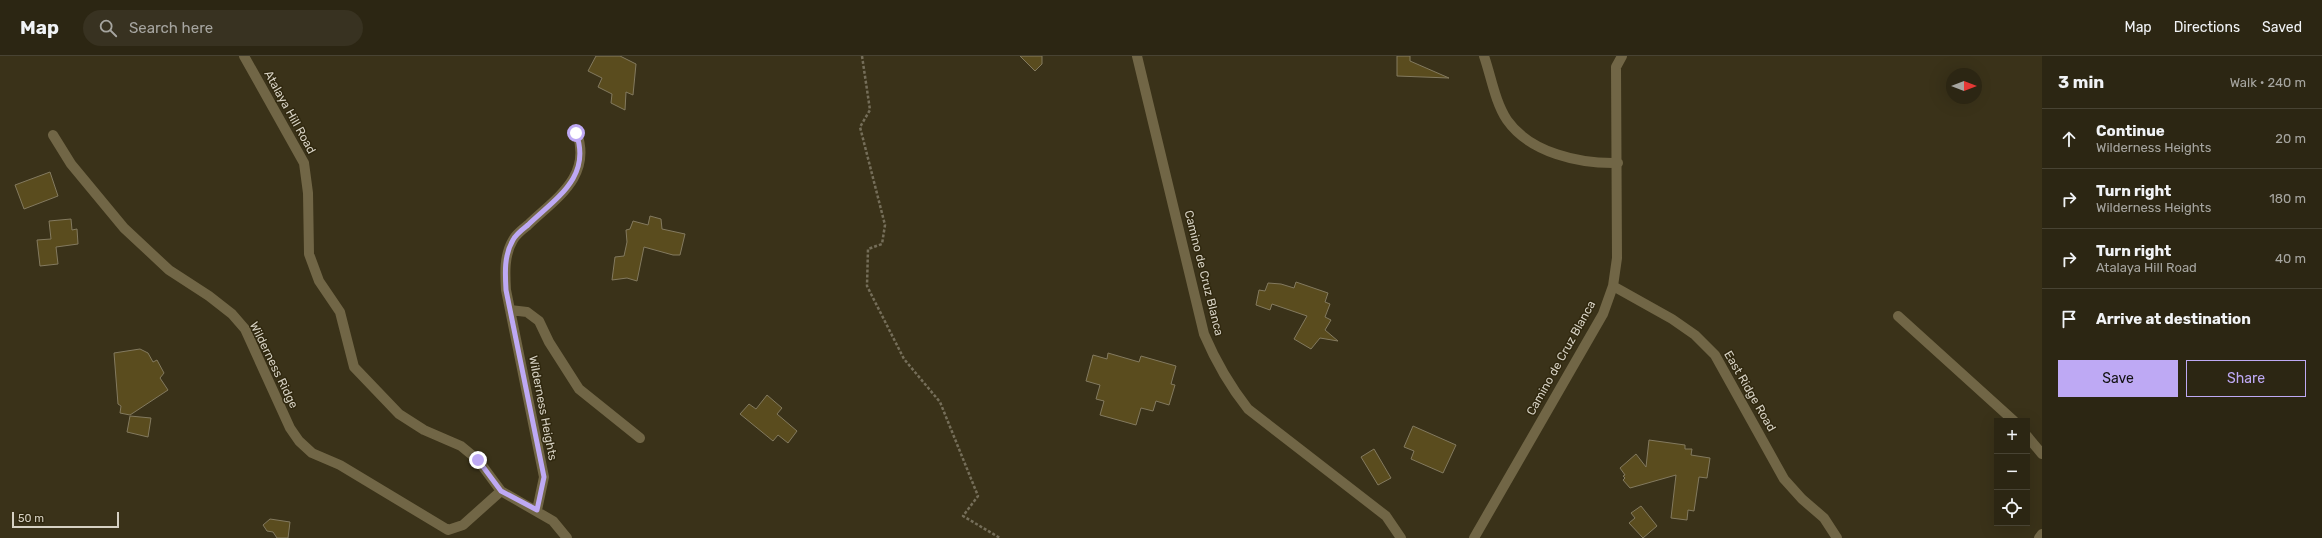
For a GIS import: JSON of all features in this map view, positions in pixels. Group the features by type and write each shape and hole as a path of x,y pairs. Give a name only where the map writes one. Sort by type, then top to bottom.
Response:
{"street":[{"name":"Atalaya Hill Road","path":"244,56 284,123 304,163 308,193 309,254 320,281 340,312 354,367 399,414 424,430 461,446 478,460 501,491 537,510 553,521 567,538"},
{"name":"Camino de Cruz Blanca","path":"1137,56 1204,334 1216,361 1232,389 1248,409 1386,516 1401,538"},
{"path":"1484,56 1507,119 1519,134 1545,148 1576,160 1597,163 1618,163"},
{"name":"Camino de Cruz Blanca","path":"1474,538 1603,314 1613,286 1617,258 1618,163 1616,67 1622,56"},
{"name":"Wilderness Heights","path":"537,510 544,477 506,290 507,252 514,239 563,192 574,178 580,167 582,147 576,133"},
{"name":"Wilderness Ridge","path":"53,135 71,164 124,228 169,270 209,296 232,314 245,329 290,428 299,442 312,453 340,465 448,530 463,525 501,491"},
{"name":"East Ridge Road","path":"1613,286 1672,319 1695,336 1715,355 1784,478 1802,499 1824,518 1837,538"},
{"name":"Wilderness Heights","path":"510,310 527,312 540,321 549,342 579,389 640,438"},
{"path":"1898,316 2006,411 2012,418"},
{"path":"2030,440 2042,454"},
{"path":"2040,538 2042,534"}],"path":[{"path":"862,56 870,110 860,127 885,225 882,244 868,249 868,286 904,359 940,402 943,409 978,496 963,516 1000,538"}],"building":[{"path":"596,56 620,56 636,64 633,95 626,92 625,110 611,103 612,94 598,87 602,78 588,71"},
{"path":"1020,56 1042,56 1042,64 1035,71"},
{"path":"1397,56 1410,56 1410,61 1449,78 1397,76"},
{"path":"50,172 58,196 24,209 15,185"},
{"path":"650,216 661,219 662,229 685,234 680,255 673,255 644,247 637,281 627,278 612,280 615,257 624,256 627,242 626,230 630,229 633,221 648,225"},
{"path":"71,219 72,230 77,229 78,244 56,247 58,264 40,266 37,240 51,239 49,221"},
{"path":"1296,282 1328,293 1325,302 1330,304 1325,317 1331,320 1325,330 1338,341 1320,338 1311,349 1294,339 1307,316 1272,304 1270,310 1256,305 1259,290 1265,291 1268,283 1281,284 1294,288"},
{"path":"140,349 148,353 153,362 157,360 164,373 160,378 168,390 130,415 120,413 121,406 118,404 114,353"},
{"path":"1108,353 1139,362 1141,356 1176,366 1171,384 1175,385 1169,405 1156,401 1153,411 1141,408 1136,425 1100,415 1104,401 1096,399 1100,385 1086,381 1093,355 1107,359"},
{"path":"767,395 782,408 777,414 797,431 788,443 778,435 773,441 740,414 749,404 756,409"},
{"path":"130,416 151,418 148,437 127,432"},
{"path":"1413,426 1456,445 1443,473 1411,459 1414,451 1404,447"},
{"path":"1649,440 1685,445 1685,449 1692,449 1691,455 1710,458 1707,478 1699,477 1694,511 1688,510 1687,520 1671,518 1676,475 1630,488 1623,480 1625,478 1623,476 1625,475 1620,468 1636,454 1646,467"},
{"path":"1374,449 1391,478 1378,485 1361,457"},
{"path":"1641,506 1657,526 1643,538 1629,523 1635,518 1631,513"},
{"path":"270,519 290,522 288,538 277,538 273,532 267,531 263,525"}],"route":[{"path":"478,460 501,491 517,501 537,510 544,477 506,290 505,270 507,252 514,239 563,192 574,178 580,167 582,147 576,133"}]}
